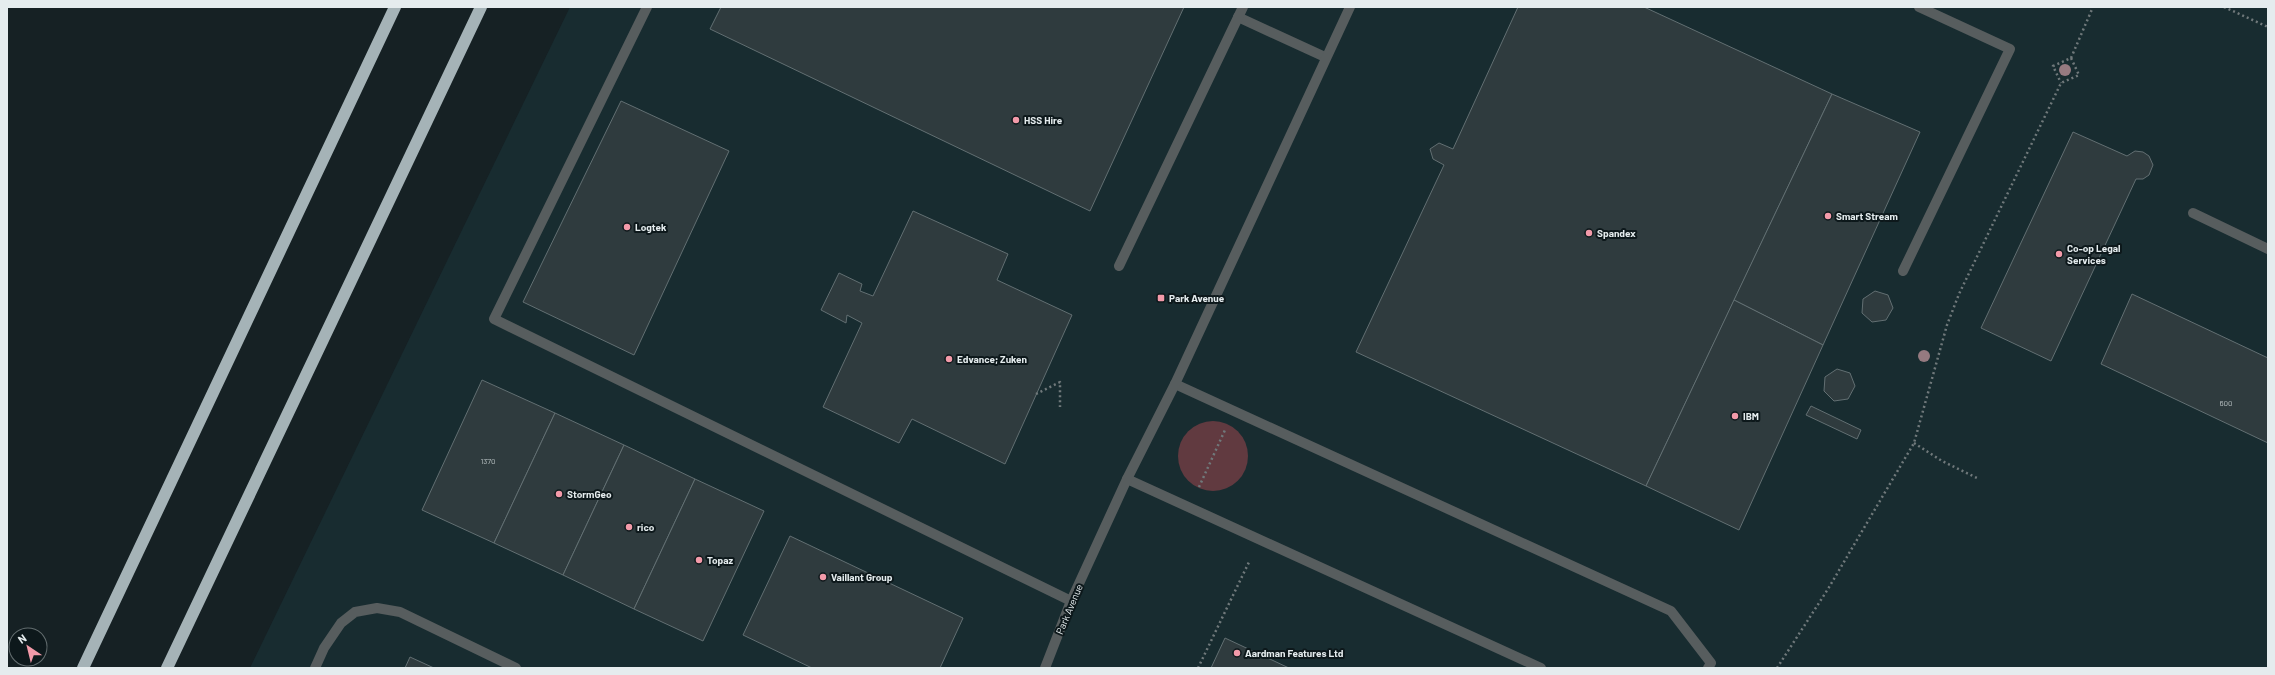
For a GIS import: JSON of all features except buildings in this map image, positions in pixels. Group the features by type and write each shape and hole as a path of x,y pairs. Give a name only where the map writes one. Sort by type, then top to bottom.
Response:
{"highway":[{"path":"83,668 395,7"},
{"path":"167,668 481,7"}],"street":[{"path":"648,7 494,319 1071,600"},
{"path":"1119,266 1243,7"},
{"name":"Park Avenue","path":"1045,668 1071,600 1127,479 1175,384 1325,57 1350,7"},
{"path":"1903,270 2010,49 1919,7"},
{"path":"1238,17 1325,57"},
{"path":"2193,213 2268,249"},
{"path":"1175,384 1671,611 1711,663 1708,668"},
{"path":"1127,479 1541,668"},
{"path":"315,668 324,648 341,623 355,612 377,608 400,612 516,668"}],"path":[{"path":"2061,83 2053,66 2071,58 2093,7"},
{"path":"2224,7 2268,27"},
{"path":"1777,668 1828,589 1914,443 1947,325 1959,294 2061,83 2079,75 2071,58"},
{"path":"1036,394 1060,382 1060,407"},
{"path":"1190,508 1234,411"},
{"path":"1914,443 1942,461 1977,478"},
{"path":"1198,668 1260,540"}],"shaded area":[{"path":"570,7 2268,7 2268,668 250,668"},
{"path":"1213,421 1232,427 1242,437 1248,456 1242,475 1232,485 1213,491 1194,485 1184,475 1178,456 1184,437 1194,427"}],"place":[{"name":"HSS Hire","path":"1016,120"},
{"name":"Smart Stream","path":"1828,216"},
{"name":"Logtek","path":"627,227"},
{"name":"Spandex","path":"1589,233"},
{"name":"Co-op Legal Services","path":"2059,254"},
{"name":"Park Avenue","path":"1161,298"},
{"name":"Edvance; Zuken","path":"949,359"},
{"name":"IBM","path":"1735,416"},
{"name":"StormGeo","path":"559,494"},
{"name":"rico","path":"629,527"},
{"name":"Topaz","path":"699,560"},
{"name":"Vaillant Group","path":"823,577"},
{"name":"Aardman Features Ltd","path":"1237,653"}]}
